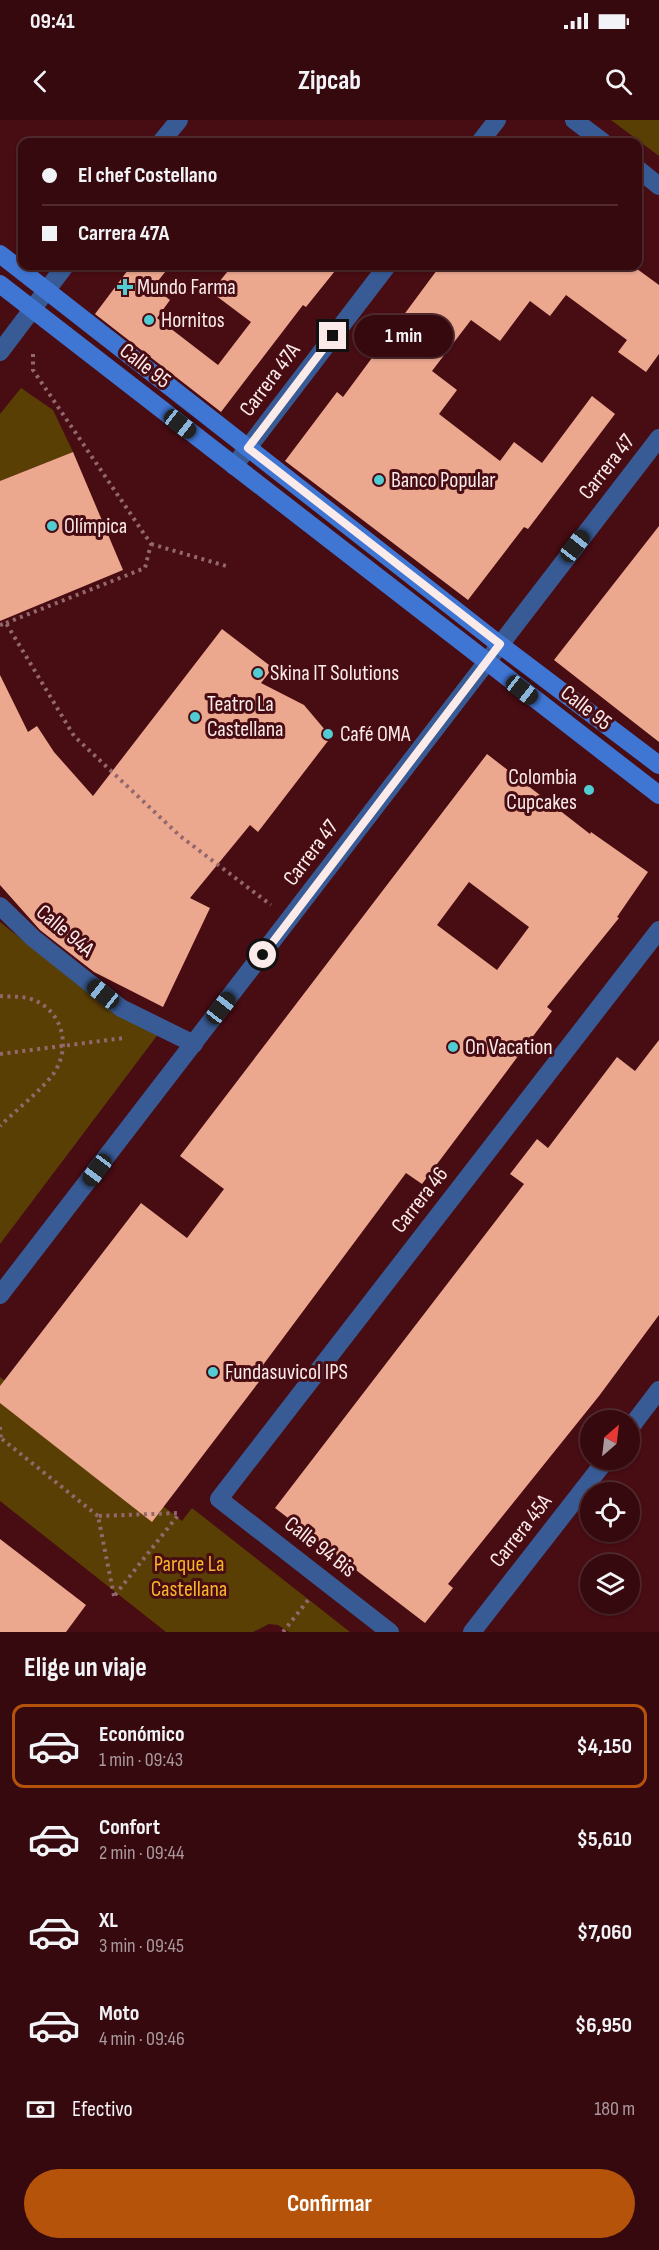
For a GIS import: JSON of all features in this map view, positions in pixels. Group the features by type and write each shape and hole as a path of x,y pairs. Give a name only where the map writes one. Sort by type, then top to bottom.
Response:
{"street":[{"path":"164,138 179,120"},
{"path":"483,138 497,120"},
{"path":"574,120 598,138"},
{"path":"642,173 659,186"},
{"name":"Calle 95","path":"0,254 18,268"},
{"name":"Calle 95","path":"20,270 659,765"},
{"path":"0,352 62,270"},
{"name":"Carrera 47A","path":"234,466 384,270"},
{"name":"Calle 95","path":"0,284 659,795"},
{"name":"Carrera 47","path":"0,1295 659,438"},
{"name":"Calle 94A","path":"0,906 33,938 121,1008 194,1044"},
{"name":"Carrera 46","path":"219,1499 659,930"},
{"path":"640,1415 659,1390"},
{"name":"Carrera 45A","path":"472,1632 598,1470"},
{"name":"Calle 94 Bis","path":"219,1499 390,1632"}],"path":[{"path":"33,350 33,370 152,544 226,566"},
{"path":"0,625 145,568 152,544"},
{"path":"6,623 74,736 180,836 291,919"},
{"path":"0,996 27,998 45,1007 58,1022 65,1045 59,1064 50,1078 0,1126"},
{"path":"0,1054 135,1037"},
{"path":"0,1427 1,1440 98,1516 114,1596 179,1513 98,1516"},
{"path":"283,1632 311,1596"}],"green space":[{"path":"611,120 659,120 659,156 642,143 642,138 635,138"},
{"path":"21,388 53,410 73,452 0,481 0,414"},
{"path":"0,922 115,1014 159,1033 0,1244"},
{"name":"Parque La Castellana","path":"0,1377 182,1521 192,1508 350,1632 289,1632 278,1625 269,1624 253,1632 166,1632 0,1501"}],"building":[{"path":"128,270 167,270 153,287 170,300 157,318 218,365 251,322 211,292 229,270 336,270 306,307 303,305 221,412 95,314"},
{"path":"437,270 638,270 659,285 659,354 646,372 618,352 627,340 566,295 550,316 530,301 500,341 471,320 432,371 457,390 439,414 500,461 514,442 542,463 592,396 615,414 528,529 524,527 468,600 285,461 337,392 343,397"},
{"name":"Olímpica","path":"73,452 123,570 0,621 0,481"},
{"path":"659,526 659,742 554,660"},
{"path":"222,629 273,668 261,683 304,705 331,737 258,832 250,825 190,898 210,908 163,1007 94,972 40,930 0,885 0,675 28,732 37,726 54,752 93,796"},
{"path":"487,754 590,834 591,832 648,872 617,917 619,918 547,1007 552,1011 422,1184 406,1173 263,1365 268,1370 152,1522 0,1403 0,1386 141,1203 187,1238 224,1189 180,1156","holes":["469,882 529,927 497,970 437,925"]},
{"path":"659,1040 659,1315 588,1410 580,1410 580,1420 448,1584 453,1588 425,1623 275,1508 524,1184 510,1174 537,1139 548,1148 617,1057 635,1071"},
{"path":"0,1539 86,1605 66,1632 0,1632"}],"place":[{"name":"Mundo Farma","path":"125,287"},
{"name":"Hornitos","path":"149,320"},
{"name":"Banco Popular","path":"379,480"},
{"name":"Olímpica","path":"52,526"},
{"name":"Skina IT Solutions","path":"258,673"},
{"name":"Teatro La Castellana","path":"195,717"},
{"name":"Café OMA","path":"328,734"},
{"name":"Colombia Cupcakes","path":"589,790"},
{"name":"On Vacation","path":"453,1047"},
{"name":"Fundasuvicol IPS","path":"213,1372"}],"route":[{"path":"263,955 500,644 248,448 333,336"}]}
